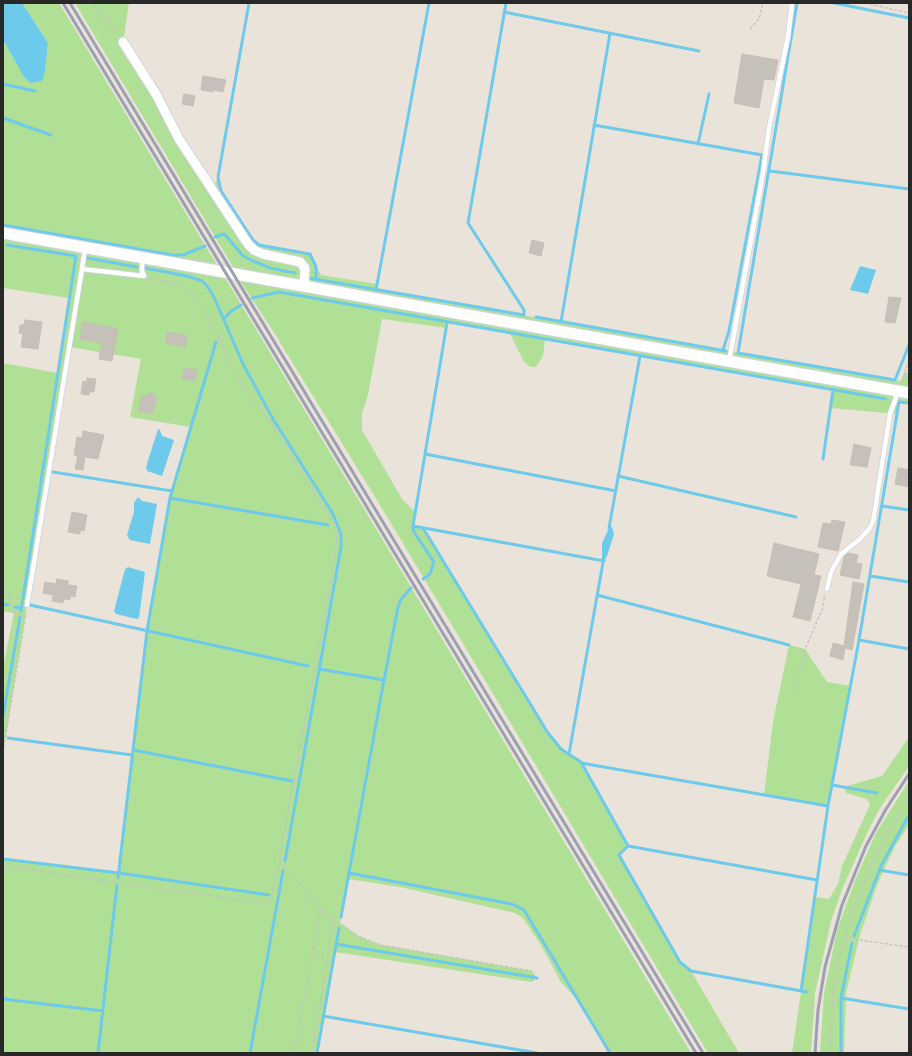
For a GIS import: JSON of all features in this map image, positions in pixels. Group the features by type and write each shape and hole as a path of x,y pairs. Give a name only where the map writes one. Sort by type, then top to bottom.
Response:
{"street":[{"path":"123,42 156,94 180,138 244,239 254,250 303,265 305,277 304,287"},
{"path":"3,233 904,392"}],"lane":[{"path":"729,362 764,173 769,128 788,37 792,3"},
{"path":"27,605 85,248"},
{"path":"82,269 144,276 142,271 142,258"},
{"path":"826,589 841,554 869,530 873,522 890,414 894,401 904,392"}],"path":[{"path":"92,3 123,42"},
{"path":"750,29 759,19 763,3"},
{"path":"865,3 909,13"},
{"path":"3,866 263,903 270,902 280,863 279,858 326,611 337,539 336,531 330,518 269,420 249,396 228,360 221,342 207,315 192,294 179,284 144,276"},
{"path":"904,392 909,359"},
{"path":"3,586 12,601 12,612 26,615"},
{"path":"795,690 805,649 822,610 826,589"},
{"path":"3,752 27,605"},
{"path":"830,1053 837,964 845,938 860,890 870,866 898,812 909,797"},
{"path":"280,863 294,876 321,910 358,936 381,945 532,971"},
{"path":"294,1053 321,910"},
{"path":"311,1053 329,956 333,918"},
{"path":"845,938 909,947"}],"green space":[{"path":"22,3 59,3 217,265 3,229 3,40 24,77 45,71 48,43"},
{"path":"75,3 129,3 123,42 213,189 218,177 221,191 253,240 259,245 310,254 321,275 377,284 377,290 901,381 904,373 909,373 909,388 304,282 233,267"},
{"path":"3,238 224,276 691,1053 610,1053 581,1004 561,982 541,945 523,918 515,913 400,887 348,879 340,923 358,936 381,945 532,971 537,978 532,982 335,952 317,1053 3,1053 3,859 119,873 147,631 170,498 191,427 130,417 141,359 69,347 3,752 3,667 14,613 3,611 3,363 58,373 69,298 3,288"},
{"path":"238,278 448,318 909,398 909,403 899,402 897,414 831,408 833,390 545,340 543,356 536,367 530,367 523,360 510,334 448,323 447,328 382,319 368,395 362,414 362,430 402,499 415,512 413,526 423,528 548,733 561,749 581,762 628,846 619,855 680,962 691,971 739,1053 708,1053 383,510 273,331"},
{"path":"789,645 805,649 827,682 851,686 828,806 764,795 773,722"},
{"path":"909,737 909,766 880,808 868,831 843,887 831,921 815,993 811,1053 792,1053 815,897 829,899 838,884 842,866 870,805 867,799 846,793 844,787 882,776"},
{"path":"909,781 909,825 895,846 877,885 860,935 846,993 844,1053 820,1053 824,993 837,930 856,878 876,833"}],"water":[{"path":"3,3 22,3 48,43 45,71 42,81 31,83 24,77 3,40"},
{"path":"860,266 876,270 868,294 850,290"},
{"path":"158,429 160,430 162,436 174,440 162,476 147,471 146,467"},
{"path":"138,497 142,501 157,504 150,544 130,540 127,535 134,512 134,503"},
{"path":"610,526 612,527 614,534 607,556 604,561 602,561 602,543"},
{"path":"128,567 145,572 139,618 137,619 116,614 114,611 125,569"}],"building":[{"path":"742,54 778,60 774,80 764,79 759,108 734,103"},
{"path":"203,76 226,80 223,92 201,90"},
{"path":"184,94 195,96 193,106 182,104"},
{"path":"532,240 544,243 541,256 529,253"},
{"path":"889,297 901,298 895,323 885,322"},
{"path":"25,320 42,322 38,349 21,347 23,334 19,333 20,325 24,325"},
{"path":"83,322 118,329 112,361 99,359 102,343 80,339"},
{"path":"167,332 187,336 185,347 166,343"},
{"path":"184,368 197,370 195,381 182,379"},
{"path":"87,378 96,379 94,392 89,392 89,395 81,394 83,381 87,382"},
{"path":"151,393 155,394 157,398 152,414 138,411 142,395 146,396"},
{"path":"83,431 104,435 98,459 85,457 83,470 75,469 78,456 74,455 77,437 82,438"},
{"path":"854,444 871,448 867,467 850,465"},
{"path":"898,468 909,470 909,487 895,484"},
{"path":"72,512 87,515 84,531 80,530 80,534 68,532"},
{"path":"832,520 845,522 838,551 818,547 823,523 831,524"},
{"path":"774,543 819,554 814,575 821,576 810,621 793,617 801,584 767,576"},
{"path":"848,553 858,555 856,563 862,564 859,579 840,575 844,557"},
{"path":"57,579 68,581 68,585 77,586 75,597 71,596 70,600 64,599 63,603 52,601 53,595 43,593 45,582 56,584"},
{"path":"853,582 864,584 852,650 845,648 843,660 830,656 833,643 844,646"}],"waterway":[{"path":"249,3 218,177 221,191 253,240 259,245 310,254 316,267 316,279"},
{"path":"376,290 429,3"},
{"path":"309,278 524,315 524,310 468,223 506,3"},
{"path":"797,3 738,353 895,380 909,345"},
{"path":"834,3 909,18"},
{"path":"504,12 699,51"},
{"path":"561,322 610,33"},
{"path":"3,84 35,91"},
{"path":"698,144 709,94"},
{"path":"3,118 51,135"},
{"path":"594,125 762,155 729,331 723,350"},
{"path":"770,171 909,189"},
{"path":"3,225 172,255 183,255 205,246"},
{"path":"215,237 224,234 243,256 270,268 295,273"},
{"path":"7,245 76,256 21,611"},
{"path":"87,258 137,267"},
{"path":"145,268 187,276 202,281 207,286 213,295 243,364 273,419 333,514 341,534 341,547 285,861"},
{"path":"252,298 279,292 886,399"},
{"path":"224,319 230,312 241,305"},
{"path":"536,317 726,351"},
{"path":"423,579 430,574 434,562 414,532 413,526 447,323"},
{"path":"118,878 147,631 170,498 216,342"},
{"path":"609,528 640,356"},
{"path":"823,459 833,390"},
{"path":"801,991 828,806 859,640 899,402 909,403"},
{"path":"425,454 616,491"},
{"path":"53,472 172,491"},
{"path":"618,476 796,517"},
{"path":"170,498 328,525"},
{"path":"882,506 909,510"},
{"path":"413,526 604,561"},
{"path":"423,528 548,733 561,749 581,762 628,846 619,855 680,962 691,971 807,992"},
{"path":"569,754 604,557"},
{"path":"870,576 909,582"},
{"path":"384,680 398,607 401,599 411,588"},
{"path":"597,595 789,645"},
{"path":"3,604 8,605"},
{"path":"30,605 308,666"},
{"path":"15,607 21,608"},
{"path":"3,716 20,617"},
{"path":"859,640 909,649"},
{"path":"319,669 384,680 341,917"},
{"path":"8,738 132,755"},
{"path":"133,750 292,781"},
{"path":"581,763 828,806"},
{"path":"832,785 877,793"},
{"path":"854,936 881,866 909,815"},
{"path":"628,846 817,880"},
{"path":"3,859 119,873 269,895"},
{"path":"879,870 909,875"},
{"path":"250,1053 283,871"},
{"path":"349,873 512,904 524,910 610,1053"},
{"path":"98,1053 117,885"},
{"path":"317,1053 339,928"},
{"path":"841,998 852,943"},
{"path":"336,944 537,978"},
{"path":"841,1053 841,998 909,1009"},
{"path":"3,999 103,1011"},
{"path":"323,1016 537,1053"}],"railway":[{"path":"63,3 696,1053"},
{"path":"70,3 703,1053"},
{"path":"815,1053 818,1010 825,967 842,905 866,846 886,809 909,774"}]}
